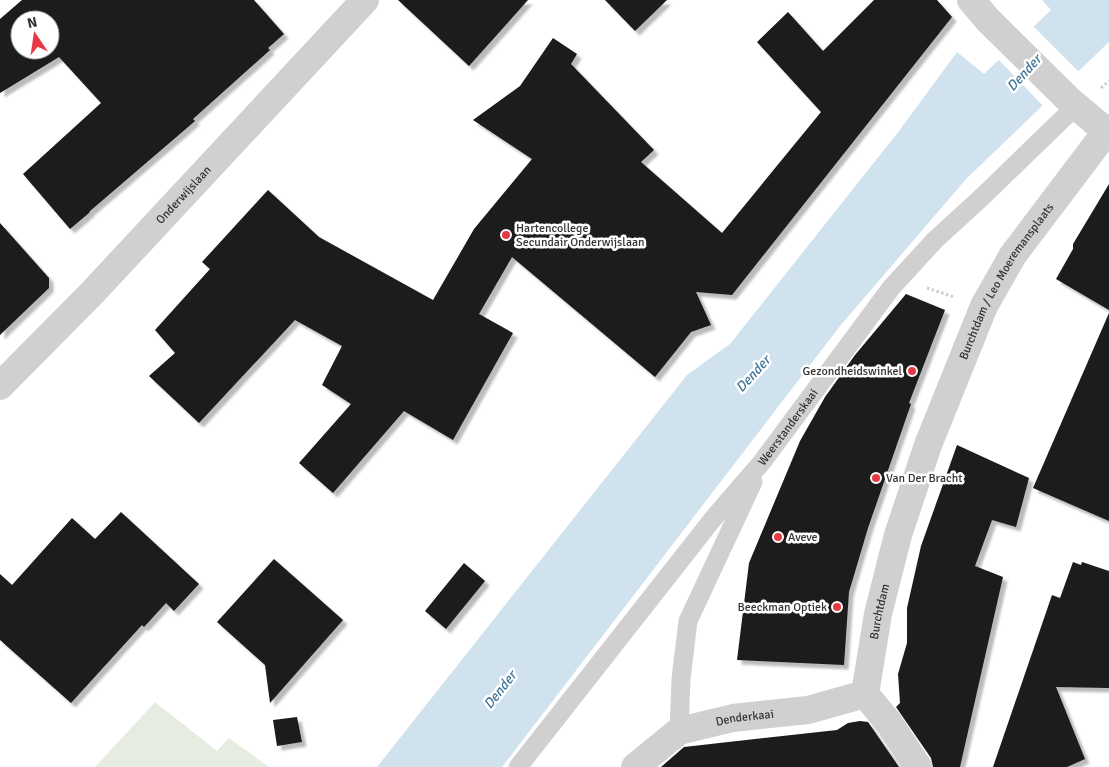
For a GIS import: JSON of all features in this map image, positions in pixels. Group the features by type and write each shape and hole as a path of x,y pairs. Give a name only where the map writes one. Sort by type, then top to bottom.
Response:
{"street":[{"name":"Onderwijslaan","path":"0,386 98,286 365,0"},
{"path":"971,0 988,20 1070,99 1108,129"},
{"name":"Burchtdam / Leo Moeremansplaats","path":"928,445 984,306 1013,255 1108,129"},
{"name":"Burchtdam","path":"865,694 878,614 898,535 928,445"},
{"path":"865,694 889,723 918,767"},
{"name":"Denderkaai","path":"635,767 679,731 733,718 808,710 865,694"}],"lane":[{"name":"Weerstanderskaai","path":"518,767 712,520 762,462 900,277 1070,99"},
{"path":"679,731 681,679 688,621 762,462"}],"path":[{"path":"900,277 926,288 984,306"}],"shaded area":[{"path":"155,702 217,751 229,738 269,767 95,767"}],"water":[{"name":"Dender","path":"1042,0 1109,0 1109,42 967,178 840,326 502,767 377,767 687,375 730,344 899,131 957,52 984,74 1051,10"}],"pier":[{"path":"1032,25 1080,73 1044,107 997,58"}],"building":[{"path":"22,0 254,0 284,34 268,48 270,50 193,119 195,121 70,229 23,174 101,103 60,58 60,10 10,10"},
{"path":"398,0 528,0 469,66"},
{"path":"605,0 667,0 635,31"},
{"path":"874,0 937,0 952,17 732,295 696,292 711,325 691,332 655,377 512,257 479,314 513,333 453,440 404,411 333,493 299,463 351,404 322,385 342,346 295,320 199,423 149,376 175,353 155,330 210,269 202,262 268,190 319,237 433,300 474,229 532,159 473,120 520,86 553,38 577,54 571,64 654,150 641,162 722,233 821,112 757,42 788,12 823,51"},
{"path":"10,10 10,60 54,60 0,93 0,19"},
{"path":"1109,184 1109,310 1056,279 1073,249 1073,244"},
{"path":"0,223 49,278 49,288 0,335"},
{"path":"906,294 945,310 909,403 911,404 868,528 849,592 844,665 737,660 749,563 800,441 825,397 855,355"},
{"path":"1109,313 1109,521 1033,488"},
{"path":"957,445 1029,478 1016,527 992,520 975,566 1003,577 960,767 933,767 931,758 896,707 900,703 898,674 907,643 907,608 921,546"},
{"path":"121,512 199,584 174,611 166,603 144,627 142,625 71,703 0,640 0,574 12,585 72,518 95,539"},
{"path":"274,559 343,620 270,703 265,665 217,622"},
{"path":"1073,562 1081,565 1082,562 1109,571 1109,688 1056,687 1085,759 1067,767 993,767 1052,595 1060,598"},
{"path":"464,563 485,581 446,629 425,611"},
{"path":"297,717 302,742 277,746 273,720"},
{"path":"868,722 899,767 661,767 684,747 837,730 848,723"}],"place":[{"name":"Hartencollege Secundair Onderwijslaan","path":"506,235"},
{"name":"Gezondheidswinkel","path":"912,371"},
{"name":"Van Der Bracht","path":"876,478"},
{"name":"Aveve","path":"778,537"},
{"name":"Beeckman Optiek","path":"837,607"}]}
